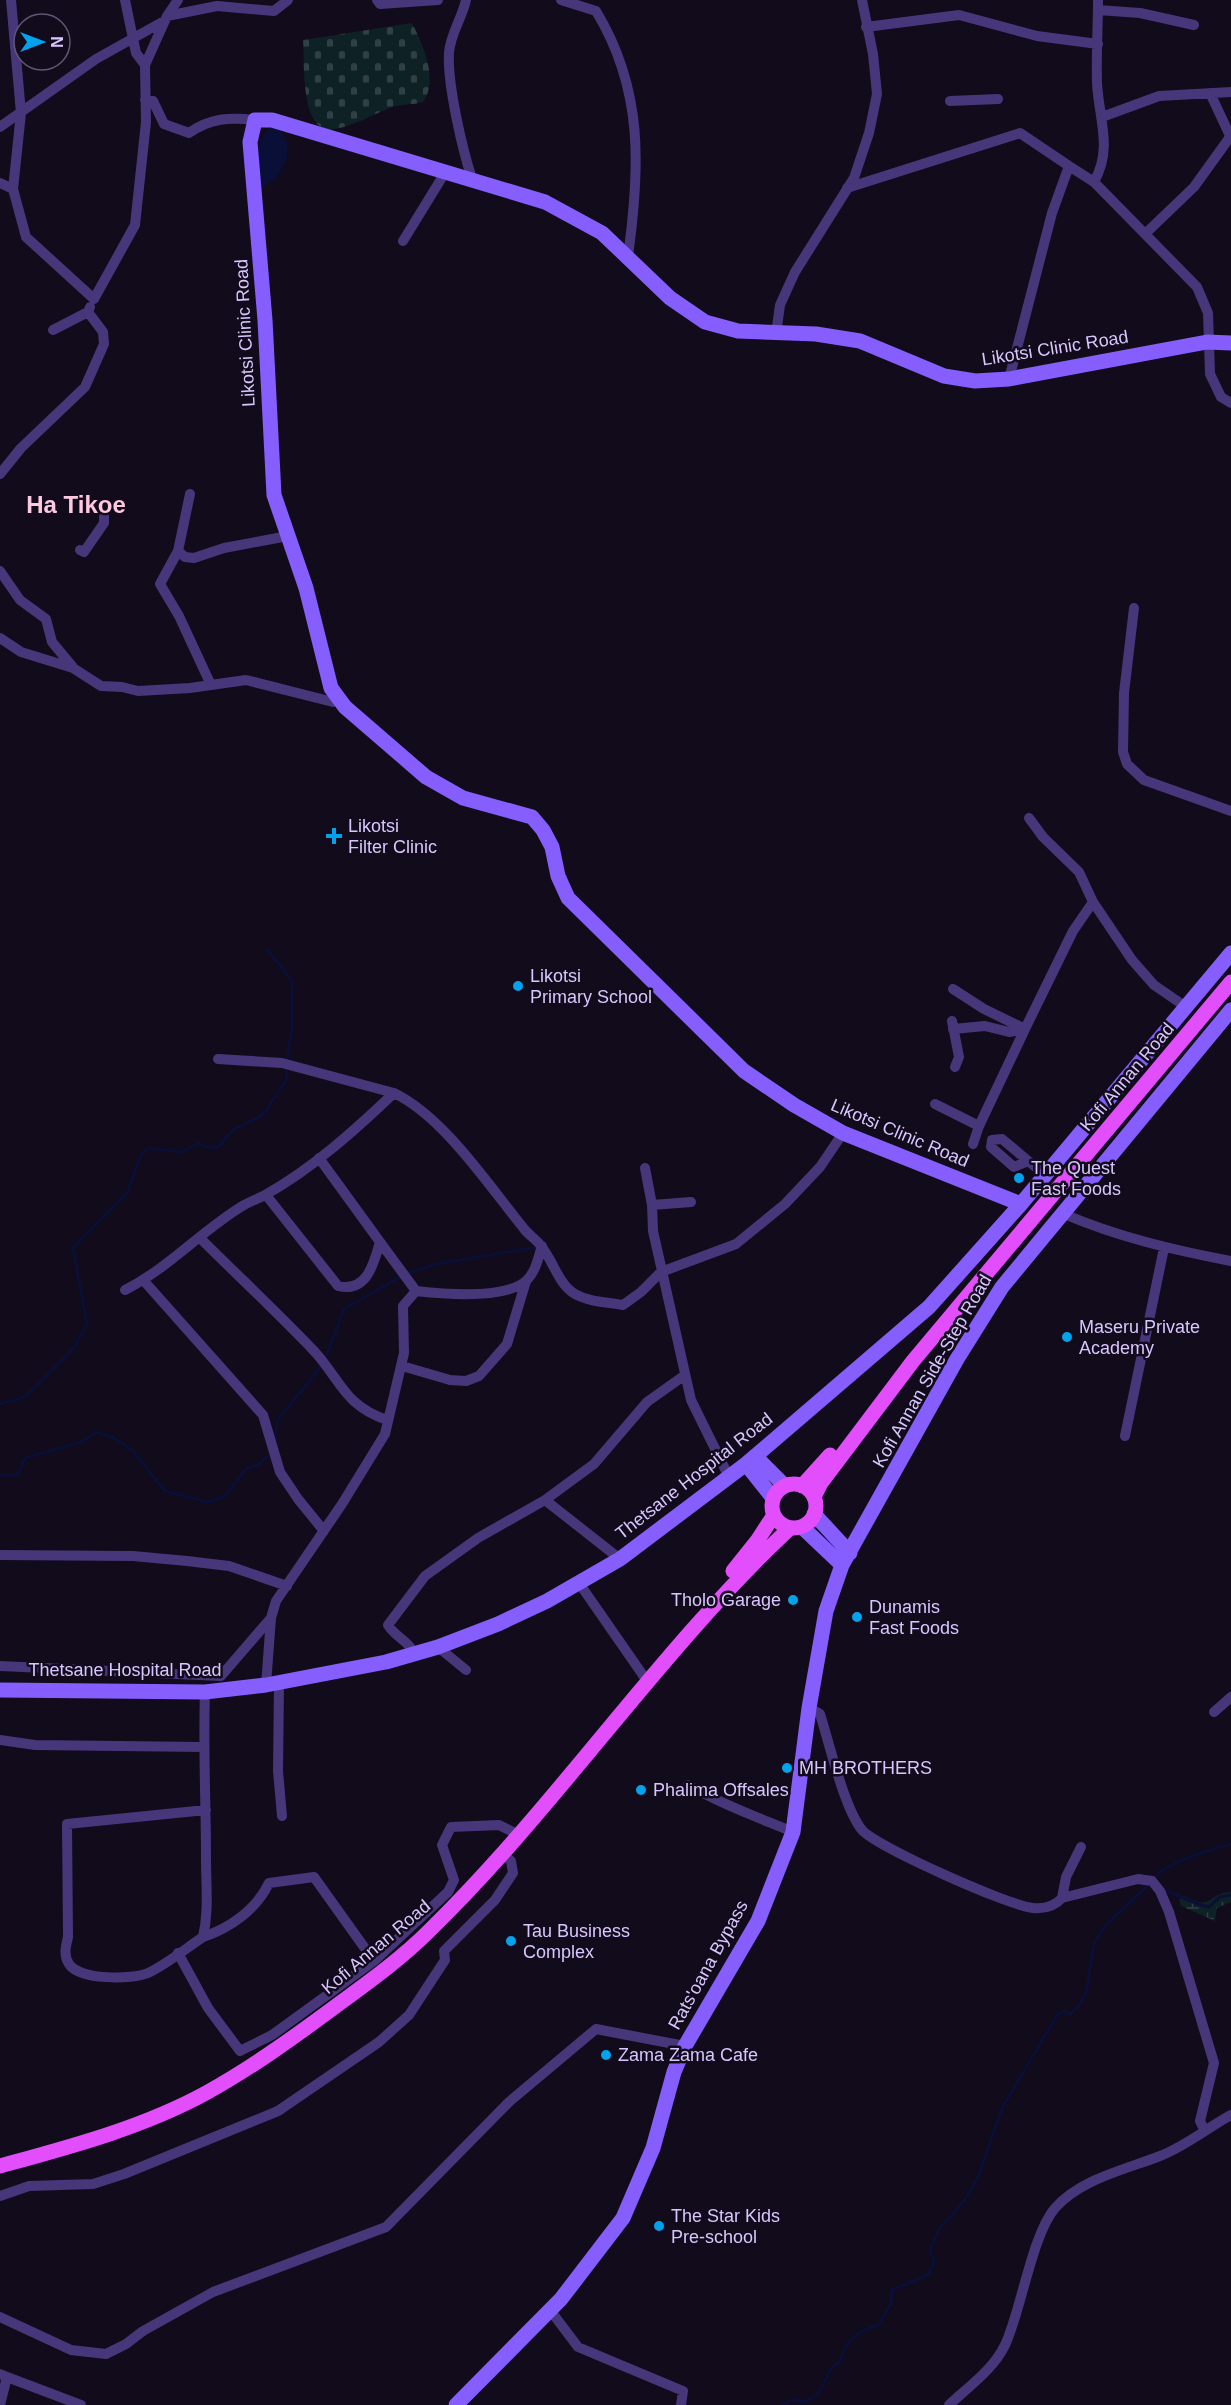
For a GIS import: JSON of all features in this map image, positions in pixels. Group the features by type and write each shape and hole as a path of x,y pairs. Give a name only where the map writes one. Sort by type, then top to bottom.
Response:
{"main road":[{"name":"Kofi Annan Road","path":"814,1497 821,1483 913,1361 1231,982"},
{"name":"Kofi Annan Road","path":"802,1486 812,1477 894,1377 913,1361"},
{"path":"785,1486 802,1486 814,1497 814,1514 796,1527 783,1526 774,1515 773,1498 785,1486"},
{"name":"Kofi Annan Road","path":"687,1634 720,1585 757,1541 774,1515"},
{"name":"Kofi Annan Road","path":"0,2166 75,2146 205,2094 271,2053 381,1973 427,1933 502,1853 687,1634 745,1570 796,1527"}],"street":[{"path":"11,0 21,113 13,189 26,237 94,299"},
{"path":"125,0 136,53 145,65"},
{"path":"53,330 88,312 135,225 146,122 145,65 165,18 178,0"},
{"path":"0,127 96,58 133,39 165,18 217,6 274,11 288,0"},
{"path":"377,0 380,4 438,0"},
{"path":"466,0 453,31 449,54 460,135 471,179"},
{"path":"561,0 596,11 608,32 625,81 637,139 636,199 627,256"},
{"path":"776,334 780,305 795,272 854,178 869,133 877,94 873,54 862,0"},
{"path":"1094,182 1103,166 1105,150 1097,83 1098,5 1194,25"},
{"path":"866,27 959,15 1037,36 1098,44"},
{"path":"1102,117 1159,96 1231,92"},
{"path":"1146,233 1194,187 1230,137 1210,93"},
{"path":"950,101 998,99"},
{"path":"145,100 153,101 164,123 189,133 203,123 233,117 255,120"},
{"name":"Likotsi Clinic Road","path":"1021,1204 843,1133 744,1071 568,898 558,876 552,847 543,830 532,818 463,798 426,777 337,698 325,673 306,588 274,495 270,463 265,320 250,142 255,120 272,120 545,202 602,233 670,298 705,322 738,331 837,337 860,341 944,376 969,381 1009,380 1207,342 1231,343"},
{"path":"847,188 1020,133 1094,182 1197,287 1208,313 1207,342 1210,374 1221,397 1231,403"},
{"path":"1009,380 1052,213 1069,166"},
{"path":"403,242 446,171"},
{"path":"0,183 13,189"},
{"path":"0,474 21,448 85,387 104,344 103,332 88,312"},
{"path":"190,494 178,551 160,584 179,616 211,685"},
{"path":"80,550 84,552 104,523 104,516"},
{"path":"178,551 184,557 194,558 224,548 288,536"},
{"path":"0,571 20,600 46,619 52,642 73,668"},
{"path":"1134,608 1127,648 1124,693 1123,752 1127,764 1144,780 1231,811"},
{"path":"0,638 21,652 73,668 101,686 122,687 138,691 246,680 333,702 337,698"},
{"path":"1029,818 1043,837 1079,872 1093,902 1132,960 1154,986 1186,1007"},
{"path":"973,1144 979,1126 1073,931 1093,902"},
{"name":"Thetsane Hospital Road","path":"0,1690 205,1692 272,1684 386,1662 438,1647 498,1624 620,1559 750,1460 929,1307 1021,1204 1231,953"},
{"path":"953,989 984,1009 1025,1029"},
{"name":"Kofi Annan Side-Step Road","path":"846,1559 957,1359 1002,1287 1231,1010"},
{"path":"955,1067 959,1056 952,1025 985,1026 1009,1032 1025,1029"},
{"path":"218,1059 282,1063 393,1092 406,1098 435,1123 489,1184 526,1232 542,1246 572,1293 586,1299 624,1305 661,1272 736,1244 785,1204 820,1167 843,1133"},
{"path":"125,1290 144,1281 244,1205 266,1195 319,1158 393,1092"},
{"path":"935,1104 979,1126"},
{"path":"319,1158 416,1291"},
{"path":"1026,1161 1045,1175"},
{"path":"645,1168 661,1272 670,1299 691,1400 729,1477"},
{"path":"266,1195 338,1286 350,1287 370,1275 380,1242"},
{"path":"652,1205 691,1202"},
{"path":"1064,1214 1109,1233 1164,1248 1231,1261"},
{"path":"200,1238 317,1354 338,1386 360,1407 387,1420"},
{"path":"402,1366 450,1380 466,1381 479,1376 507,1344 526,1281 535,1268 542,1246"},
{"path":"1125,1436 1164,1248"},
{"path":"144,1281 262,1415 280,1472 298,1500 324,1531"},
{"path":"416,1291 487,1294 526,1281"},
{"path":"282,1816 272,1684 271,1618 276,1602 375,1454 385,1434 402,1366 403,1306 416,1291"},
{"path":"414,1653 411,1645 393,1633 388,1625 425,1576 478,1538 545,1500 594,1464 647,1402 685,1375"},
{"path":"750,1460 785,1486"},
{"path":"750,1460 773,1498"},
{"path":"545,1500 620,1559"},
{"path":"814,1514 846,1559"},
{"path":"796,1527 846,1559"},
{"path":"0,1555 133,1556 198,1562 229,1566 287,1586"},
{"name":"Rats'oana Bypass","path":"456,2405 582,2276 623,2218 653,2148 674,2072 685,2046 758,1921 793,1832 809,1708 826,1611 846,1559"},
{"path":"579,1582 647,1681"},
{"path":"0,1666 221,1676 271,1618"},
{"path":"438,1647 466,1670"},
{"path":"203,1937 208,1913 203,1747 205,1692"},
{"path":"1214,1712 1231,1697"},
{"path":"809,1708 820,1714 846,1793 863,1830 887,1846 1004,1900 1032,1908 1049,1907 1062,1898 1138,1879 1152,1881 1170,1912 1214,2063 1200,2121 1205,2131"},
{"path":"0,1740 35,1745 203,1747"},
{"path":"688,1785 719,1803 793,1832"},
{"path":"206,1810 67,1824 68,1937 65,1955 69,1965 76,1971 112,1978 146,1974 203,1937 222,1930 252,1908 269,1883 314,1878 374,1961"},
{"path":"178,1953 208,2008 240,2051 272,2035 374,1961 448,1892 454,1880 442,1845 451,1827 499,1825 517,1834"},
{"path":"1062,1898 1062,1887 1081,1847"},
{"path":"0,2196 29,2186 93,2184 124,2174 278,2111 379,2042 409,2015 445,1960 444,1951 495,1900 513,1874 511,1861 502,1853"},
{"path":"0,2317 71,2350 106,2354 213,2292 386,2227 509,2102 596,2029 685,2046"},
{"path":"949,2405 992,2366 1005,2345 1042,2232 1053,2211 1068,2195 1094,2181 1160,2156 1231,2115"},
{"path":"550,2310 578,2347 683,2391 681,2405"},
{"path":"0,2405 4,2376 81,2405"}],"green space":[{"path":"412,23 428,62 430,83 423,102 392,107 357,123 335,129 323,128 315,121 306,95 303,40"},
{"path":"1231,1892 1231,1902 1217,1908 1215,1921 1181,1906 1179,1900 1184,1896 1205,1902 1217,1895"}],"shaded area":[{"path":"273,126 281,132 288,149 278,176 263,187 258,162 259,145 267,130"}],"waterway":[{"path":"267,949 292,981 292,1028 287,1061"},
{"path":"0,1404 25,1397 73,1349 87,1324 73,1248 127,1193 142,1153 150,1148 181,1152 199,1143 205,1147 218,1147 233,1130 263,1115 286,1080 287,1068"},
{"path":"275,1443 277,1421 323,1364 344,1309 405,1274 437,1264 537,1247"},
{"path":"0,1475 18,1475 25,1458 81,1442 97,1432 114,1438 132,1450 165,1491 207,1502 224,1497 246,1469 258,1465 270,1454"},
{"path":"1154,1878 1160,1872 1179,1862 1231,1844"},
{"path":"781,2405 794,2399 805,2402 818,2394 832,2367 840,2362 845,2348 853,2338 864,2330 878,2325 891,2304 892,2290 928,2275 934,2262 930,2250 939,2229 964,2201 978,2177 1003,2106 1058,2014 1064,2011 1070,2014 1084,1996 1094,1946 1098,1937 1115,1915 1150,1883"},
{"path":"1164,1890 1209,1907 1220,1897 1231,1895"}],"place":[{"name":"Likotsi Filter Clinic","path":"334,836"},
{"name":"Likotsi Primary School","path":"518,986"},
{"name":"The Quest Fast Foods","path":"1019,1178"},
{"name":"Maseru Private Academy","path":"1067,1337"},
{"name":"Tholo Garage","path":"793,1600"},
{"name":"Dunamis Fast Foods","path":"857,1617"},
{"name":"MH BROTHERS","path":"787,1768"},
{"name":"Phalima Offsales","path":"641,1790"},
{"name":"Tau Business Complex","path":"511,1941"},
{"name":"Zama Zama Cafe","path":"606,2055"},
{"name":"The Star Kids Pre-school","path":"659,2226"}],"district":[{"name":"Ha Tikoe","path":"76,505"}]}
